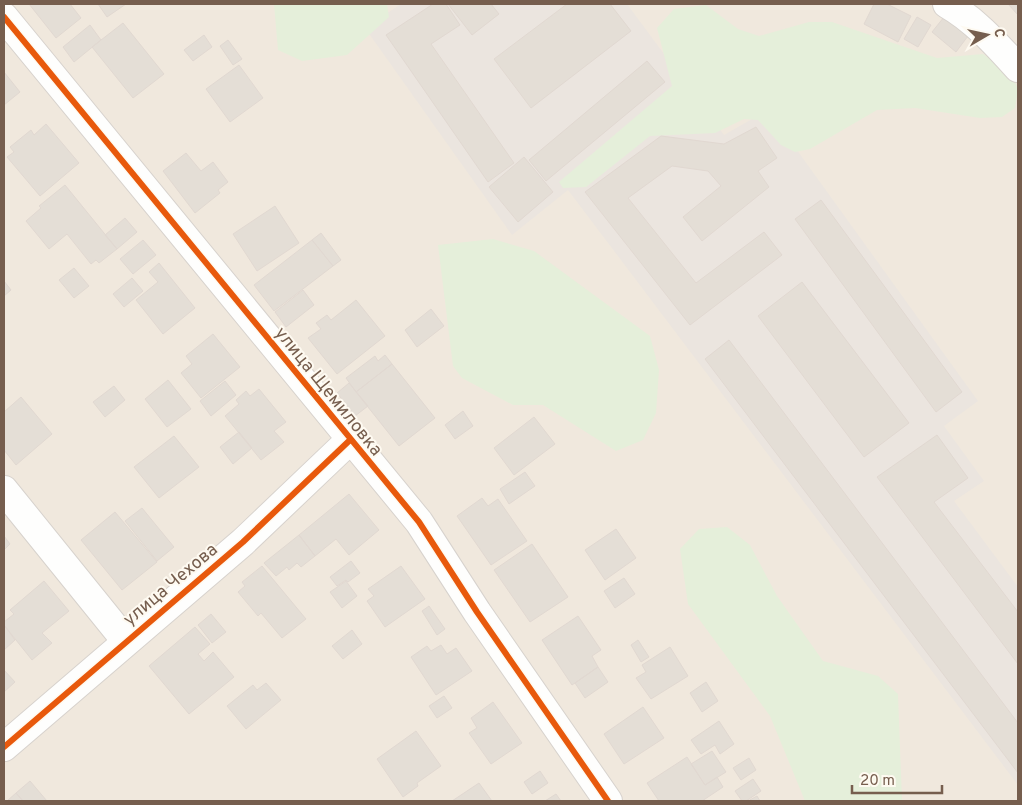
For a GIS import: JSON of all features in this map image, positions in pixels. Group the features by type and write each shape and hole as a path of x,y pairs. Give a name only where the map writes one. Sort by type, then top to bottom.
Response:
{"street":[{"path":"947,4 989,35 1018,68"},
{"name":"улица Щемиловка","path":"4,17 419,522 478,612 608,801"},
{"name":"улица Чехова","path":"4,747 243,542 350,440"},
{"path":"4,490 126,641"}],"shaded area":[{"path":"4,4 1018,4 1018,801 4,801"},
{"path":"401,4 627,4 724,135 768,110 978,401 944,426 984,481 954,501 1018,587 1018,785 568,190 512,235 365,28"}],"green space":[{"path":"274,4 387,4 389,17 347,55 302,61 278,50"},
{"path":"706,5 738,29 759,36 809,22 832,22 937,58 983,54 1011,74 1018,89 1015,108 1002,117 980,118 915,108 877,110 810,149 795,152 781,145 758,120 744,119 715,133 650,136 586,187 563,188 559,182 672,86 657,28 674,9"},
{"path":"493,239 534,251 650,336 659,370 656,413 643,440 616,451 543,405 513,405 462,378 453,366 438,245"},
{"path":"727,527 750,545 777,596 823,661 878,676 898,694 902,801 805,801 770,716 688,604 680,549 699,529"}],"building":[{"path":"29,4 70,4 81,18 56,38"},
{"path":"98,4 126,4 107,17"},
{"path":"433,4 446,4 460,25 431,44 514,163 488,182 386,35"},
{"path":"448,4 491,4 499,14 472,35"},
{"path":"567,4 610,4 631,31 531,108 494,59"},
{"path":"874,4 887,4 911,16 898,42 864,24"},
{"path":"1008,4 1018,4 1018,15"},
{"path":"917,17 931,25 918,47 904,39"},
{"path":"944,17 968,36 956,52 932,32"},
{"path":"123,23 164,74 133,98 92,47"},
{"path":"90,25 101,40 74,62 63,47"},
{"path":"204,35 212,47 193,61 184,50"},
{"path":"228,40 242,59 233,65 220,46"},
{"path":"647,61 665,82 546,181 529,160"},
{"path":"239,65 263,98 230,122 206,89"},
{"path":"4,72 20,92 4,105"},
{"path":"46,124 79,163 40,196 7,157 14,152 10,147 31,130 34,135"},
{"path":"756,127 777,158 758,171 769,187 702,241 683,217 721,186 708,171 672,166 628,198 696,283 764,232 782,255 690,325 585,192 661,136 724,144"},
{"path":"186,153 201,171 213,162 228,182 218,190 220,193 195,213 163,171"},
{"path":"524,157 553,192 518,222 489,187"},
{"path":"65,185 117,249 99,263 96,260 91,264 67,234 49,249 26,221 41,208 39,206"},
{"path":"821,200 962,392 936,412 795,219"},
{"path":"275,206 299,243 257,271 233,234"},
{"path":"125,218 137,232 117,249 105,235"},
{"path":"321,233 341,260 333,266 312,240"},
{"path":"143,240 156,255 133,274 120,259"},
{"path":"312,240 333,266 274,311 254,285"},
{"path":"159,263 195,308 163,334 136,300 158,282 149,272"},
{"path":"74,268 89,286 74,298 59,280"},
{"path":"132,278 143,291 124,307 113,294"},
{"path":"4,281 11,290 4,296"},
{"path":"802,282 909,423 864,457 758,316"},
{"path":"303,290 314,305 286,327 275,312"},
{"path":"356,300 385,336 337,374 308,338 321,329 316,323 327,315 331,320"},
{"path":"431,309 444,326 417,347 405,330"},
{"path":"213,334 240,367 201,398 181,373 192,364 186,356"},
{"path":"729,340 1018,723 1018,773 705,359"},
{"path":"385,355 392,364 356,392 346,378 375,356 378,361"},
{"path":"392,364 435,418 399,446 356,392"},
{"path":"168,380 191,409 167,427 145,399"},
{"path":"225,381 236,395 211,416 200,401"},
{"path":"349,383 368,406 355,416 337,393"},
{"path":"114,386 125,400 105,417 93,402"},
{"path":"259,389 286,422 274,431 284,442 261,460 225,416 239,404 236,400 246,391 250,396"},
{"path":"21,397 52,434 16,465 4,450 4,412"},
{"path":"463,411 473,426 455,439 445,425"},
{"path":"534,417 555,444 514,475 494,448"},
{"path":"239,432 252,448 233,464 220,447"},
{"path":"937,435 968,478 934,502 1018,612 1018,664 877,477"},
{"path":"174,436 199,467 159,498 134,467"},
{"path":"525,472 535,486 509,504 500,489"},
{"path":"349,494 379,530 349,555 336,539 315,556 299,535"},
{"path":"482,498 488,506 498,499 527,541 491,565 457,516"},
{"path":"142,508 174,547 157,561 125,521"},
{"path":"115,512 157,562 122,590 81,540"},
{"path":"616,529 636,558 605,580 585,550"},
{"path":"299,535 315,556 301,567 297,563 289,570 287,567 276,576 264,563"},
{"path":"4,536 10,544 4,550"},
{"path":"532,544 568,597 530,622 494,570"},
{"path":"351,561 360,573 348,582 346,580 337,586 330,577"},
{"path":"262,566 306,619 282,638 261,613 258,616 238,592 245,586 242,582"},
{"path":"401,566 425,599 385,627 367,601 374,596 368,589"},
{"path":"624,578 635,594 615,608 604,591"},
{"path":"44,581 69,611 42,633 52,643 32,660 4,625 4,622 14,614 10,610"},
{"path":"346,581 357,596 342,608 330,592"},
{"path":"429,606 445,629 437,635 422,611"},
{"path":"211,614 226,632 212,643 198,625"},
{"path":"578,616 601,650 592,656 598,667 572,685 542,640"},
{"path":"4,625 15,640 4,650"},
{"path":"195,627 210,644 198,654 204,661 213,652 234,677 189,714 149,666"},
{"path":"352,630 362,644 343,659 332,646"},
{"path":"638,640 649,657 641,662 631,645"},
{"path":"441,645 447,654 456,648 472,671 436,695 411,657 427,646 431,651"},
{"path":"670,647 688,676 651,699 636,678 646,672 642,665"},
{"path":"598,667 608,682 585,698 575,683"},
{"path":"4,670 15,682 4,692"},
{"path":"706,682 718,701 702,712 690,693"},
{"path":"266,683 281,700 246,729 227,706 253,685 257,690"},
{"path":"444,696 452,708 437,718 429,706"},
{"path":"493,702 522,743 491,764 469,733 477,728 471,718"},
{"path":"643,707 664,738 624,764 604,734"},
{"path":"719,721 734,744 720,754 715,745 701,754 691,740"},
{"path":"416,731 441,766 417,783 418,786 403,797 377,759"},
{"path":"712,751 726,772 705,785 691,764"},
{"path":"687,757 705,785 717,777 723,787 702,801 659,801 647,783"},
{"path":"749,758 756,770 741,780 733,768"},
{"path":"540,771 548,783 532,794 524,782"},
{"path":"753,779 761,791 746,801 742,801 735,791"},
{"path":"30,781 47,801 23,801 16,793"},
{"path":"479,783 492,801 452,801"},
{"path":"16,793 23,801 7,801"},
{"path":"556,794 561,801 545,801"},
{"path":"757,796 760,801 748,801"}],"cycle path":[{"path":"4,17 419,522 477,612 608,801"},
{"path":"4,747 243,542 350,440"}]}
